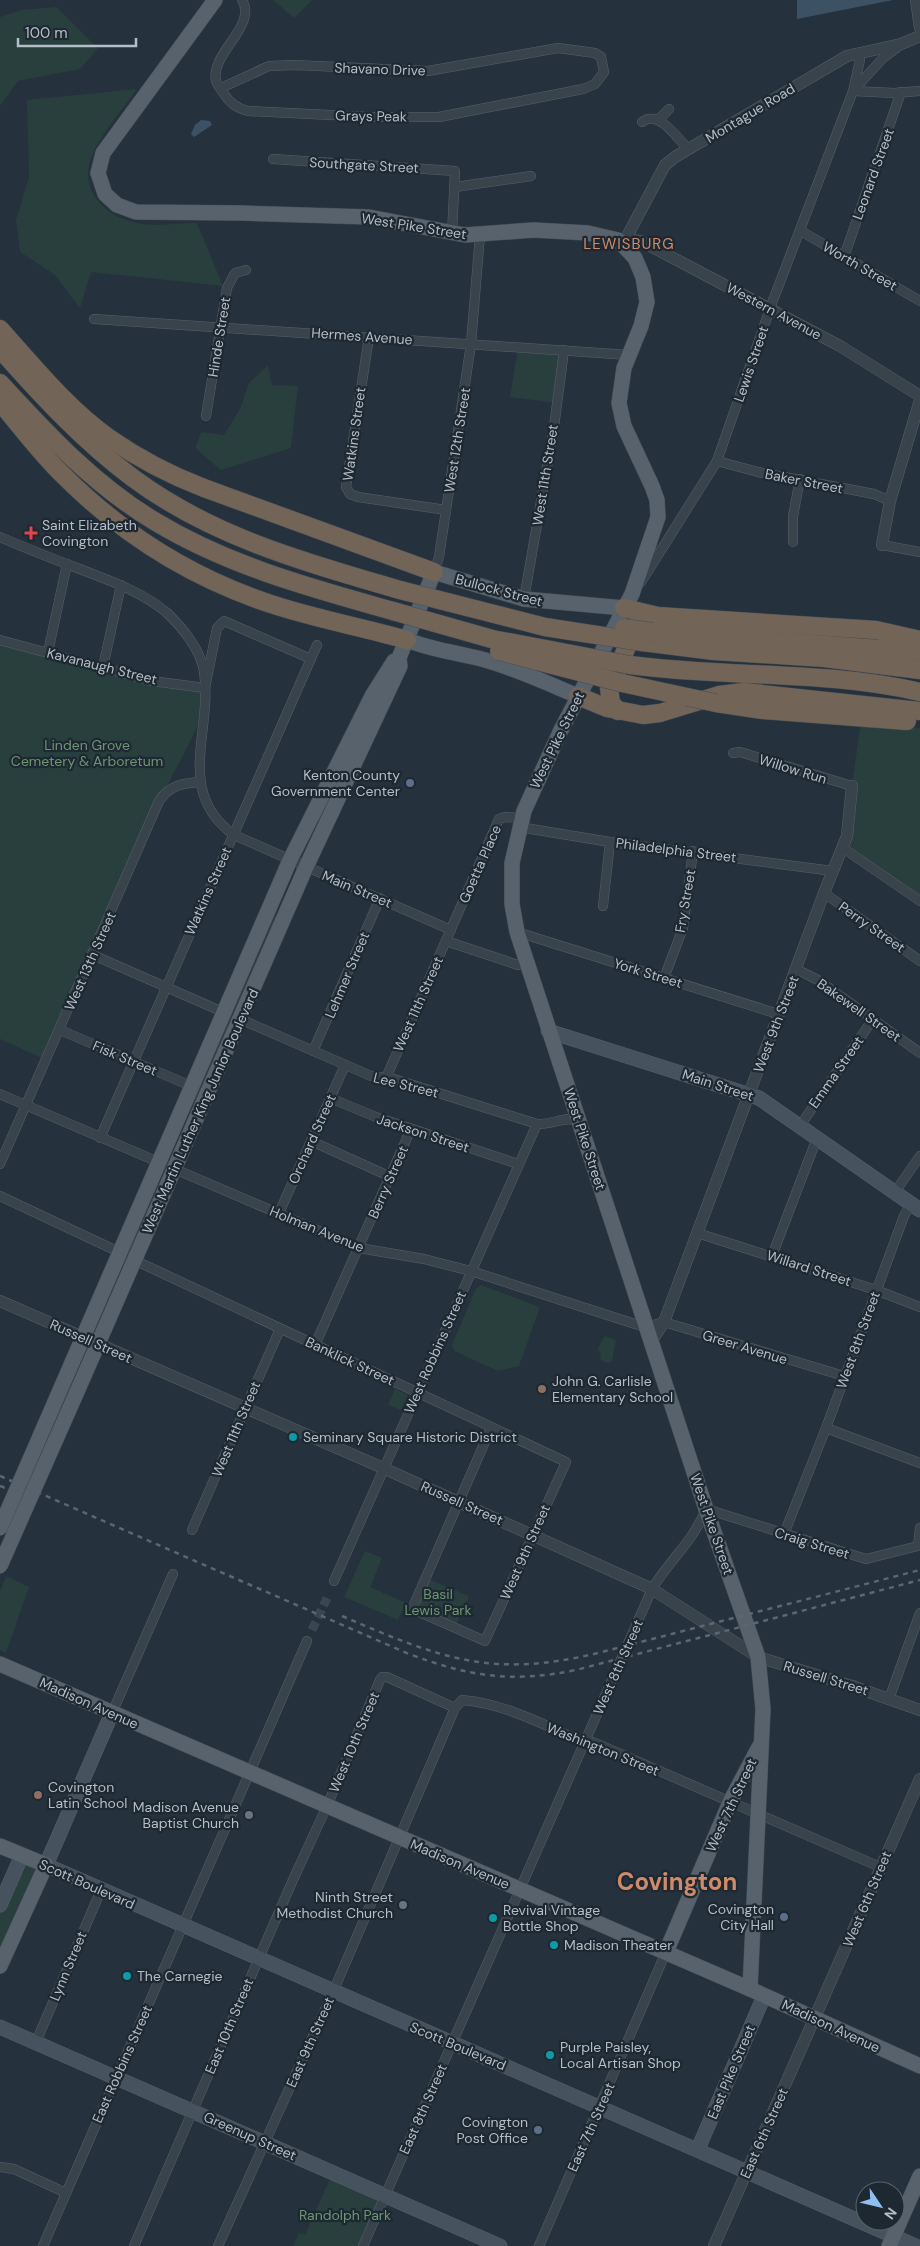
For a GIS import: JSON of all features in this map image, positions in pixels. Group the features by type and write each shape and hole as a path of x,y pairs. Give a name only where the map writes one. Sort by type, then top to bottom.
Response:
{"highway":[{"path":"0,329 93,425 145,461 204,488 434,572"},
{"path":"0,349 59,414 100,452 133,478 179,509 216,528 268,550 434,599 651,630 920,652"},
{"path":"0,383 60,447 100,482 156,522 229,559 353,599 511,654 622,683 716,703 763,710 834,708"},
{"path":"0,402 63,476 94,504 158,553 215,583 264,602 407,640"},
{"path":"628,601 651,630"},
{"path":"392,613 492,638 630,665 713,673 837,680 892,686 920,692"},
{"path":"618,711 611,703 609,688 638,622 645,618 651,630"},
{"path":"898,650 920,640"},
{"path":"898,650 920,670"},
{"path":"578,696 618,711 643,715 660,713 719,696 744,692 834,708 890,713 920,711"},
{"path":"890,713 920,722"}],"main road":[{"name":"West Pike Street","path":"215,0 102,153 98,173 105,194 122,207 136,212 369,217 404,222 452,234 480,235 534,230 588,233 609,236 623,244 635,258 643,277 646,310 620,383 620,414 652,486 657,500 658,517 628,601 578,696 531,792 520,823 512,859 511,882 517,932 548,1031 579,1120 706,1509 758,1657 762,1692 762,1741 750,1989"},
{"name":"Bullock Street","path":"434,572 524,599 628,601"},
{"name":"West 12th Street","path":"407,640 434,572"},
{"name":"West Martin Luther King Junior Boulevard","path":"0,1566 306,867 400,666 399,658 407,640"},
{"path":"407,640 422,646 486,660 578,696"},
{"name":"West Martin Luther King Junior Boulevard","path":"0,1528 290,860 372,696 391,663 399,658"},
{"name":"Main Street","path":"548,1031 749,1094 800,1126 916,1207"},
{"name":"Madison Avenue","path":"0,1664 666,1952 920,2066"},
{"path":"0,1966 112,1713"},
{"name":"West 7th Street","path":"666,1952 731,1800 762,1741"},
{"name":"Scott Boulevard","path":"0,1846 452,2044 698,2149 891,2241 916,2246"},
{"path":"0,1905 22,1855"},
{"name":"East Pike Street","path":"698,2149 764,1996"},
{"name":"Greenup Street","path":"0,2027 500,2246"},
{"path":"891,2241 920,2176"}],"street":[{"path":"220,88 216,82 216,71 220,59 239,32 245,13 242,0"},
{"path":"916,0 920,28"},
{"name":"Montague Road","path":"623,244 665,165 832,64 856,53 901,44 920,36"},
{"name":"Lewis Street","path":"853,91 883,58 901,44"},
{"name":"Shavano Drive","path":"220,88 269,66 294,65 428,71 558,48 595,53 601,57"},
{"name":"Lewis Street","path":"628,601 717,461 770,309 859,75 860,60 856,53"},
{"name":"Grays Peak","path":"220,88 230,103 248,111 371,117 439,117 583,89 595,84 604,72 601,57"},
{"path":"853,91 920,91"},
{"name":"Leonard Street","path":"844,256 901,92"},
{"path":"659,119 669,109"},
{"path":"642,122 651,118 659,119 688,150"},
{"name":"Southgate Street","path":"274,159 455,171 455,187"},
{"path":"452,234 455,187 531,176"},
{"name":"Worth Street","path":"801,231 920,301"},
{"name":"West 12th Street","path":"434,572 439,557 471,344 480,235"},
{"name":"Western Avenue","path":"623,244 631,240 640,241 840,346 920,398"},
{"name":"Hinde Street","path":"206,416 224,302 230,278 240,270 246,270"},
{"name":"Hermes Avenue","path":"94,319 564,350 629,356"},
{"name":"Watkins Street","path":"369,337 346,487 350,494 358,496 446,510"},
{"name":"West 11th Street","path":"524,599 554,427 564,350"},
{"path":"920,398 890,501 882,545 920,552"},
{"name":"Baker Street","path":"717,461 758,472 874,494 890,501"},
{"path":"794,542 793,516 800,480"},
{"path":"0,537 121,585 152,602 180,627 201,660 205,688 206,710 199,756 199,782"},
{"path":"48,652 67,564"},
{"path":"103,667 121,585"},
{"path":"205,688 217,628 224,620 311,659"},
{"name":"Kavanaugh Street","path":"0,640 152,681 205,688"},
{"name":"Watkins Street","path":"100,1138 317,645"},
{"name":"Willow Run","path":"734,753 740,752 852,786"},
{"name":"Main Street","path":"199,782 203,796 216,820 234,834 451,930"},
{"name":"West 13th Street","path":"0,1164 160,801 165,793 178,784 199,782"},
{"name":"West 9th Street","path":"651,1342 664,1322 778,1014 843,848 847,836 852,786"},
{"name":"Goetta Place","path":"451,930 499,819 505,817 520,823"},
{"name":"Philadelphia Street","path":"520,823 610,842 693,851 833,871"},
{"path":"603,906 610,842"},
{"path":"843,848 920,901"},
{"name":"Fry Street","path":"664,978 683,928 693,851"},
{"name":"Perry Street","path":"824,893 920,961"},
{"name":"Lehmer Street","path":"314,1051 380,898"},
{"name":"West 11th Street","path":"386,1078 451,930"},
{"name":"York Street","path":"517,932 778,1014"},
{"path":"446,941 518,965 527,962"},
{"path":"93,954 223,1012"},
{"name":"Bakewell Street","path":"796,969 818,980 920,1053"},
{"name":"Lee Street","path":"240,1019 371,1076 386,1078 537,1124 545,1125 569,1118 579,1120"},
{"name":"Emma Street","path":"800,1126 873,1019"},
{"name":"Fisk Street","path":"60,1030 191,1086"},
{"name":"Orchard Street","path":"279,1213 345,1065"},
{"name":"Holman Avenue","path":"0,1094 359,1248 424,1259 471,1271 646,1327"},
{"name":"Jackson Street","path":"330,1098 411,1129 518,1164"},
{"name":"West Robbins Street","path":"334,1581 416,1392 537,1124"},
{"name":"Berry Street","path":"315,1345 411,1129"},
{"path":"772,1256 817,1138"},
{"path":"311,1141 391,1177"},
{"path":"895,1192 920,1156"},
{"path":"0,1196 119,1252"},
{"name":"West 8th Street","path":"784,1534 826,1428 904,1216 916,1207"},
{"name":"Willard Street","path":"697,1232 876,1290 920,1307"},
{"name":"Banklick Street","path":"134,1260 566,1462"},
{"name":"Russell Street","path":"0,1301 383,1468 652,1589 758,1657 920,1710"},
{"path":"646,1327 664,1322"},
{"name":"Greer Avenue","path":"664,1322 844,1376"},
{"name":"West 11th Street","path":"192,1530 280,1329"},
{"path":"458,1502 491,1428"},
{"path":"826,1428 920,1462"},
{"name":"West 9th Street","path":"458,1502 413,1607 419,1612 485,1641 566,1462"},
{"name":"West 8th Street","path":"520,1890 652,1589 664,1569 689,1542 706,1509"},
{"name":"Craig Street","path":"706,1509 866,1559 918,1546 920,1528"},
{"path":"112,1713 173,1574"},
{"path":"888,1699 920,1613"},
{"path":"250,1773 307,1641"},
{"name":"West 10th Street","path":"327,1806 381,1678 387,1677 455,1708"},
{"name":"Washington Street","path":"455,1708 462,1700 484,1704 522,1716 585,1743 593,1742 731,1800 880,1867"},
{"path":"399,1837 455,1708"},
{"name":"East Robbins Street","path":"43,2246 250,1773"},
{"name":"West 6th Street","path":"814,2020 920,1779"},
{"name":"East 10th Street","path":"134,2246 258,1959 327,1806"},
{"name":"East 9th Street","path":"218,2246 333,1992 399,1837"},
{"name":"Lynn Street","path":"36,2042 101,1890"},
{"name":"East 8th Street","path":"363,2246 520,1890"},
{"name":"East 7th Street","path":"539,2246 666,1952"},
{"name":"East 6th Street","path":"714,2246 814,2020"},
{"path":"0,2167 14,2169 66,2193"}],"green space":[{"path":"273,0 312,0 294,18"},
{"path":"56,7 98,48 80,69 18,81 0,106 0,17 21,10"},
{"path":"137,89 109,126 95,149 89,163 88,176 91,189 96,199 105,208 116,216 129,221 150,225 197,223 223,286 91,272 80,308 55,275 20,252 16,220 29,177 27,100"},
{"path":"518,347 564,350 557,403 510,397"},
{"path":"268,365 272,385 298,386 291,448 221,470 195,448 201,432 224,435 240,409 249,383"},
{"name":"Linden Grove Cemetery & Arboretum","path":"0,640 81,662 205,688 206,710 157,806 46,1060 0,1039"},
{"path":"861,721 920,728 920,901 843,848"},
{"path":"278,905 271,937 187,1123 195,1093"},
{"path":"146,1211 138,1237 112,1295 120,1265"},
{"path":"481,1285 540,1307 519,1366 498,1371 454,1351 452,1345 476,1288"},
{"path":"604,1336 616,1340 612,1361 607,1363 600,1360 601,1354 598,1349"},
{"path":"395,1389 408,1395 401,1410 388,1405"},
{"path":"365,1551 382,1558 370,1587 406,1603 398,1620 344,1597"},
{"path":"6,1576 29,1587 6,1653 0,1650 0,1592"},
{"name":"Basil Lewis Park","path":"426,1578 469,1596 455,1627 413,1607"},
{"path":"22,1855 46,1865 0,1966 0,1905"},
{"name":"Randolph Park","path":"333,2172 386,2195 363,2246 293,2246 299,2233 305,2235"}],"water":[{"path":"797,0 893,0 797,19"},
{"path":"201,120 210,121 212,125 194,137 191,134 195,125"}],"tunnel":[{"path":"312,1630 327,1598"}],"railway":[{"path":"0,1476 409,1654 452,1668 491,1676 531,1676 576,1670 920,1580"},
{"path":"0,1486 8,1489"},
{"path":"342,1616 438,1653 496,1664 527,1664 560,1661 598,1653 920,1570"}],"place":[{"name":"Saint Elizabeth Covington","path":"31,533"},
{"name":"Kenton County Government Center","path":"410,783"},
{"name":"John G. Carlisle Elementary School","path":"542,1389"},
{"name":"Seminary Square Historic District","path":"293,1437"},
{"name":"Covington Latin School","path":"38,1795"},
{"name":"Madison Avenue Baptist Church","path":"249,1815"},
{"name":"Ninth Street Methodist Church","path":"403,1905"},
{"name":"Covington City Hall","path":"784,1917"},
{"name":"Revival Vintage Bottle Shop","path":"493,1918"},
{"name":"Madison Theater","path":"554,1945"},
{"name":"The Carnegie","path":"127,1976"},
{"name":"Purple Paisley, Local Artisan Shop","path":"550,2055"},
{"name":"Covington Post Office","path":"538,2130"}],"district":[{"name":"LEWISBURG","path":"629,244"},
{"name":"Covington","path":"677,1881"}]}
